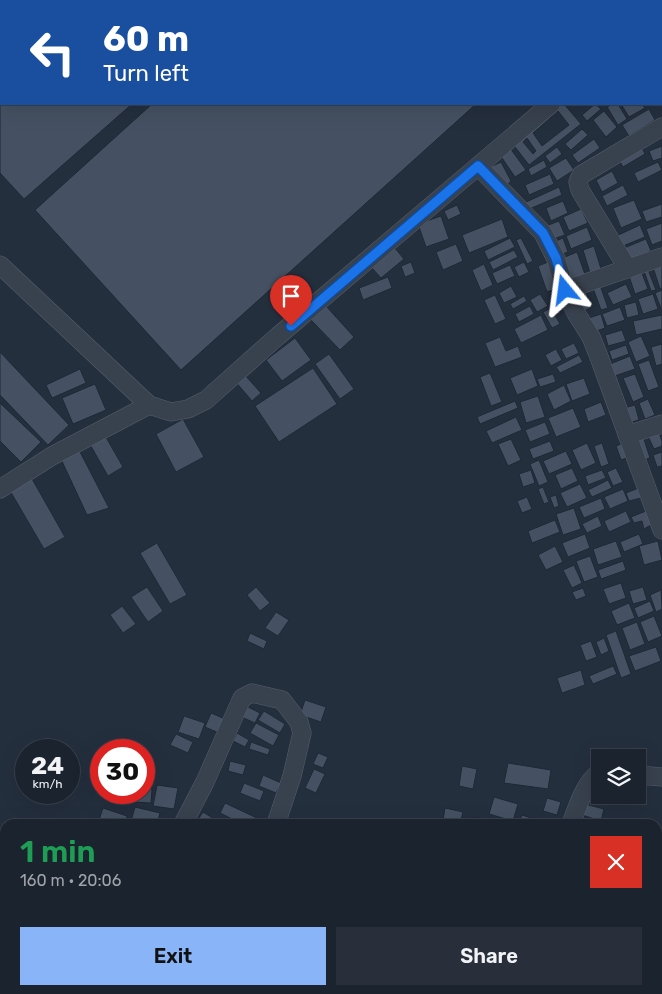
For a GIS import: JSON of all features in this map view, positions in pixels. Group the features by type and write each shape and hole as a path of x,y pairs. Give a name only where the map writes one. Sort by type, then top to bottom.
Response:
{"street":[{"path":"0,265 149,405 171,412 188,409 206,400 278,336 550,105"},
{"path":"628,269 580,190 578,182 581,175 662,127"},
{"path":"478,166 543,233 556,258 565,290 576,313 591,337 662,530"},
{"path":"565,290 662,257"},
{"path":"0,488 52,456 149,405"},
{"path":"627,435 662,424"},
{"path":"186,819 205,782 242,698 252,693 282,700 299,722 302,733 292,776 278,819"},
{"path":"646,776 662,777"},
{"path":"573,819 591,782"}],"building":[{"path":"0,105 131,105 24,199 0,173"},
{"path":"151,105 475,105 181,370 35,210"},
{"path":"555,105 565,105 581,124 529,165 512,143","holes":["558,111 569,125 542,146 533,133","527,138 536,151 533,154 523,142"]},
{"path":"594,105 601,109 587,121 582,115"},
{"path":"619,105 627,119 618,125 607,107"},
{"path":"622,105 643,105 645,108 629,117"},
{"path":"649,109 655,120 629,136 622,125"},
{"path":"604,111 617,127 606,137 593,120"},
{"path":"582,129 588,135 571,150 565,144"},
{"path":"594,139 600,148 578,163 572,155"},
{"path":"641,146 645,154 623,167 618,158"},
{"path":"662,146 662,158 653,161 649,151"},
{"path":"557,147 562,154 550,163 545,156"},
{"path":"510,148 526,170 515,177 500,155"},
{"path":"566,158 574,170 557,181 549,168"},
{"path":"544,160 547,167 531,176 528,169"},
{"path":"501,162 511,181 505,187 488,168"},
{"path":"658,162 662,170 638,182 634,173"},
{"path":"612,171 618,183 602,192 596,180"},
{"path":"550,174 554,184 529,195 525,185"},
{"path":"623,185 628,195 607,206 602,196"},
{"path":"559,187 562,195 527,210 524,203"},
{"path":"634,200 642,219 621,228 613,208"},
{"path":"563,201 568,213 551,221 546,208"},
{"path":"662,204 662,217 646,222 642,211"},
{"path":"457,205 461,214 448,220 444,211"},
{"path":"581,209 588,223 569,231 563,217"},
{"path":"441,216 449,239 426,247 418,224"},
{"path":"502,219 508,237 469,253 462,235"},
{"path":"559,221 565,235 547,241 543,227"},
{"path":"662,223 662,241 652,245 646,229"},
{"path":"640,225 645,237 618,248 614,237"},
{"path":"587,227 592,240 571,249 566,236"},
{"path":"510,238 515,247 488,260 484,251"},
{"path":"521,238 533,261 527,264 516,240"},
{"path":"563,238 568,252 557,256 551,243"},
{"path":"646,239 651,251 629,260 624,248"},
{"path":"456,244 463,261 443,270 436,252"},
{"path":"594,246 602,272 591,276 583,250"},
{"path":"394,247 404,259 381,278 371,267"},
{"path":"514,250 518,257 493,270 489,262"},
{"path":"577,252 586,277 570,284 560,259"},
{"path":"660,261 662,288 660,289 652,264"},
{"path":"411,262 415,273 405,277 401,266"},
{"path":"524,262 529,272 519,277 514,267"},
{"path":"548,262 558,288 547,292 538,266"},
{"path":"484,264 493,285 481,291 472,270"},
{"path":"510,265 515,276 497,284 492,273"},
{"path":"647,267 656,290 651,291 643,268"},
{"path":"640,268 648,289 635,294 628,273"},
{"path":"388,277 392,288 363,300 359,288"},
{"path":"626,284 632,297 613,305 607,293"},
{"path":"600,285 608,308 601,310 593,288"},
{"path":"511,286 517,297 504,303 499,293"},
{"path":"585,290 592,307 580,313 571,295"},
{"path":"662,290 662,311 655,293"},
{"path":"540,294 548,306 537,312 530,300"},
{"path":"653,294 658,309 643,314 638,299"},
{"path":"495,295 506,319 495,324 484,300"},
{"path":"524,296 527,301 513,309 510,304"},
{"path":"636,302 639,315 627,318 624,305"},
{"path":"326,306 354,337 340,350 311,320"},
{"path":"530,306 534,314 519,322 515,314"},
{"path":"620,307 625,320 607,326 602,314"},
{"path":"551,308 560,324 552,328 543,312"},
{"path":"601,314 605,328 591,333 586,319"},
{"path":"541,315 548,330 521,343 514,329"},
{"path":"662,315 662,329 636,335 633,321"},
{"path":"622,330 626,341 608,346 605,335"},
{"path":"641,336 650,356 636,362 628,342"},
{"path":"500,337 506,351 518,346 522,357 495,367 485,343"},
{"path":"295,338 311,360 282,381 266,360"},
{"path":"574,343 579,353 566,359 561,349"},
{"path":"662,344 662,364 656,366 651,347"},
{"path":"626,345 629,354 612,360 609,351"},
{"path":"556,349 562,360 551,366 545,355"},
{"path":"0,352 69,425 48,445 0,395"},
{"path":"329,354 354,389 340,399 315,364"},
{"path":"579,355 583,362 560,373 556,367"},
{"path":"630,356 635,369 609,378 605,366"},
{"path":"649,360 659,387 648,391 638,364"},
{"path":"313,368 337,404 279,442 255,406"},
{"path":"80,369 86,383 52,398 46,385"},
{"path":"532,369 538,386 517,395 510,378"},
{"path":"490,373 502,402 491,406 480,377"},
{"path":"244,374 261,393 252,401 235,381"},
{"path":"553,374 556,382 540,387 537,379"},
{"path":"635,374 644,397 633,402 623,378"},
{"path":"584,378 590,394 572,401 566,384"},
{"path":"95,384 106,410 73,424 62,398"},
{"path":"564,385 571,401 554,410 547,394"},
{"path":"538,396 545,417 526,423 520,402"},
{"path":"648,399 655,415 645,419 639,403"},
{"path":"515,401 518,408 480,424 477,417"},
{"path":"601,402 606,415 588,422 584,409"},
{"path":"0,403 41,442 21,462 0,441"},
{"path":"635,405 639,420 628,423 624,408"},
{"path":"573,408 581,427 556,437 548,418"},
{"path":"516,417 522,430 492,443 486,431"},
{"path":"183,419 204,457 176,472 156,434"},
{"path":"545,422 550,434 530,442 525,430"},
{"path":"658,430 662,446 654,449 647,434"},
{"path":"103,432 123,467 108,476 88,441"},
{"path":"643,436 650,458 637,462 630,441"},
{"path":"511,439 521,460 508,466 498,444"},
{"path":"550,441 554,451 533,459 529,449"},
{"path":"626,442 632,456 621,460 616,446"},
{"path":"587,443 596,463 581,470 572,450"},
{"path":"602,443 609,464 601,467 594,446"},
{"path":"78,448 109,508 87,515 60,457"},
{"path":"566,451 572,464 549,474 543,461"},
{"path":"662,452 662,466 657,467 653,455"},
{"path":"539,460 548,482 539,486 530,464"},
{"path":"572,468 578,481 561,489 555,475"},
{"path":"616,468 623,482 613,486 607,472"},
{"path":"531,470 535,483 523,487 519,474"},
{"path":"602,470 606,478 588,485 585,476"},
{"path":"31,477 65,537 44,549 9,489"},
{"path":"608,480 612,488 592,497 588,490"},
{"path":"580,484 587,498 567,507 560,493"},
{"path":"543,487 549,502 544,504 538,489"},
{"path":"641,487 645,497 629,501 626,493"},
{"path":"623,489 628,501 610,509 604,497"},
{"path":"556,495 559,506 554,508 550,497"},
{"path":"527,497 532,509 522,513 517,501"},
{"path":"601,498 605,509 584,518 579,507"},
{"path":"574,508 581,529 563,535 556,514"},
{"path":"651,509 656,522 644,529 642,521 634,523 631,517"},
{"path":"626,511 631,522 609,532 604,521"},
{"path":"598,516 602,526 587,533 582,524"},
{"path":"555,520 560,532 532,543 528,531"},
{"path":"585,534 590,548 568,557 562,543"},
{"path":"639,534 643,544 624,552 620,542"},
{"path":"616,541 622,557 598,565 593,549"},
{"path":"658,541 662,560 644,565 639,546"},
{"path":"157,543 187,595 170,604 140,553"},
{"path":"555,546 563,562 546,570 538,555"},
{"path":"590,556 598,577 584,582 576,561"},
{"path":"623,561 626,570 601,579 598,570"},
{"path":"574,565 582,583 572,588 563,570"},
{"path":"621,583 626,598 609,604 603,589"},
{"path":"147,587 163,611 148,622 131,597"},
{"path":"256,587 270,603 260,611 247,595"},
{"path":"643,587 647,600 633,604 629,591"},
{"path":"583,588 586,596 576,600 572,592"},
{"path":"661,590 662,609 656,612 650,595"},
{"path":"650,601 654,611 638,618 634,608"},
{"path":"629,603 635,618 617,625 611,611"},
{"path":"122,606 136,624 123,633 110,615"},
{"path":"276,612 289,620 278,636 265,628"},
{"path":"654,616 662,636 648,642 640,622"},
{"path":"637,622 645,644 630,650 622,628"},
{"path":"616,631 631,674 621,678 606,635"},
{"path":"250,633 267,641 264,649 247,641"},
{"path":"604,638 609,651 601,655 596,642"},
{"path":"591,641 597,657 586,661 580,645"},
{"path":"656,647 661,661 635,671 629,656"},
{"path":"613,666 617,674 593,684 589,676"},
{"path":"581,670 585,685 562,693 557,678"},
{"path":"305,700 326,707 321,722 300,715"},
{"path":"242,704 260,713 255,723 237,715"},
{"path":"264,711 285,724 280,733 258,720"},
{"path":"211,713 225,719 219,733 205,727"},
{"path":"184,716 205,723 199,739 178,732"},
{"path":"256,723 279,735 273,746 250,733"},
{"path":"237,733 249,740 245,747 233,741"},
{"path":"176,734 193,742 188,753 170,745"},
{"path":"251,742 270,749 268,755 249,749"},
{"path":"318,753 328,757 323,768 313,764"},
{"path":"230,761 246,765 243,775 228,771"},
{"path":"508,763 551,770 548,789 504,783"},
{"path":"462,766 477,769 473,789 459,786"},
{"path":"314,769 325,774 316,793 305,788"},
{"path":"263,775 281,783 276,793 259,786"},
{"path":"244,783 264,791 260,801 240,793"},
{"path":"157,785 178,788 174,809 153,806 155,804"},
{"path":"494,797 518,804 514,819 489,814"},
{"path":"547,798 561,802 557,815 543,811"},
{"path":"225,803 257,818 232,819 220,813"},
{"path":"585,804 604,809 602,819 582,815"},
{"path":"135,807 160,813 158,819 132,819"},
{"path":"103,808 127,816 126,819 99,819"},
{"path":"445,808 463,812 461,819 443,819"},
{"path":"203,812 214,819 198,819"},
{"path":"522,815 534,819 520,819"},
{"path":"469,817 485,819 469,819"}],"route":[{"path":"291,326 478,166 543,233 556,258 565,290"}]}
